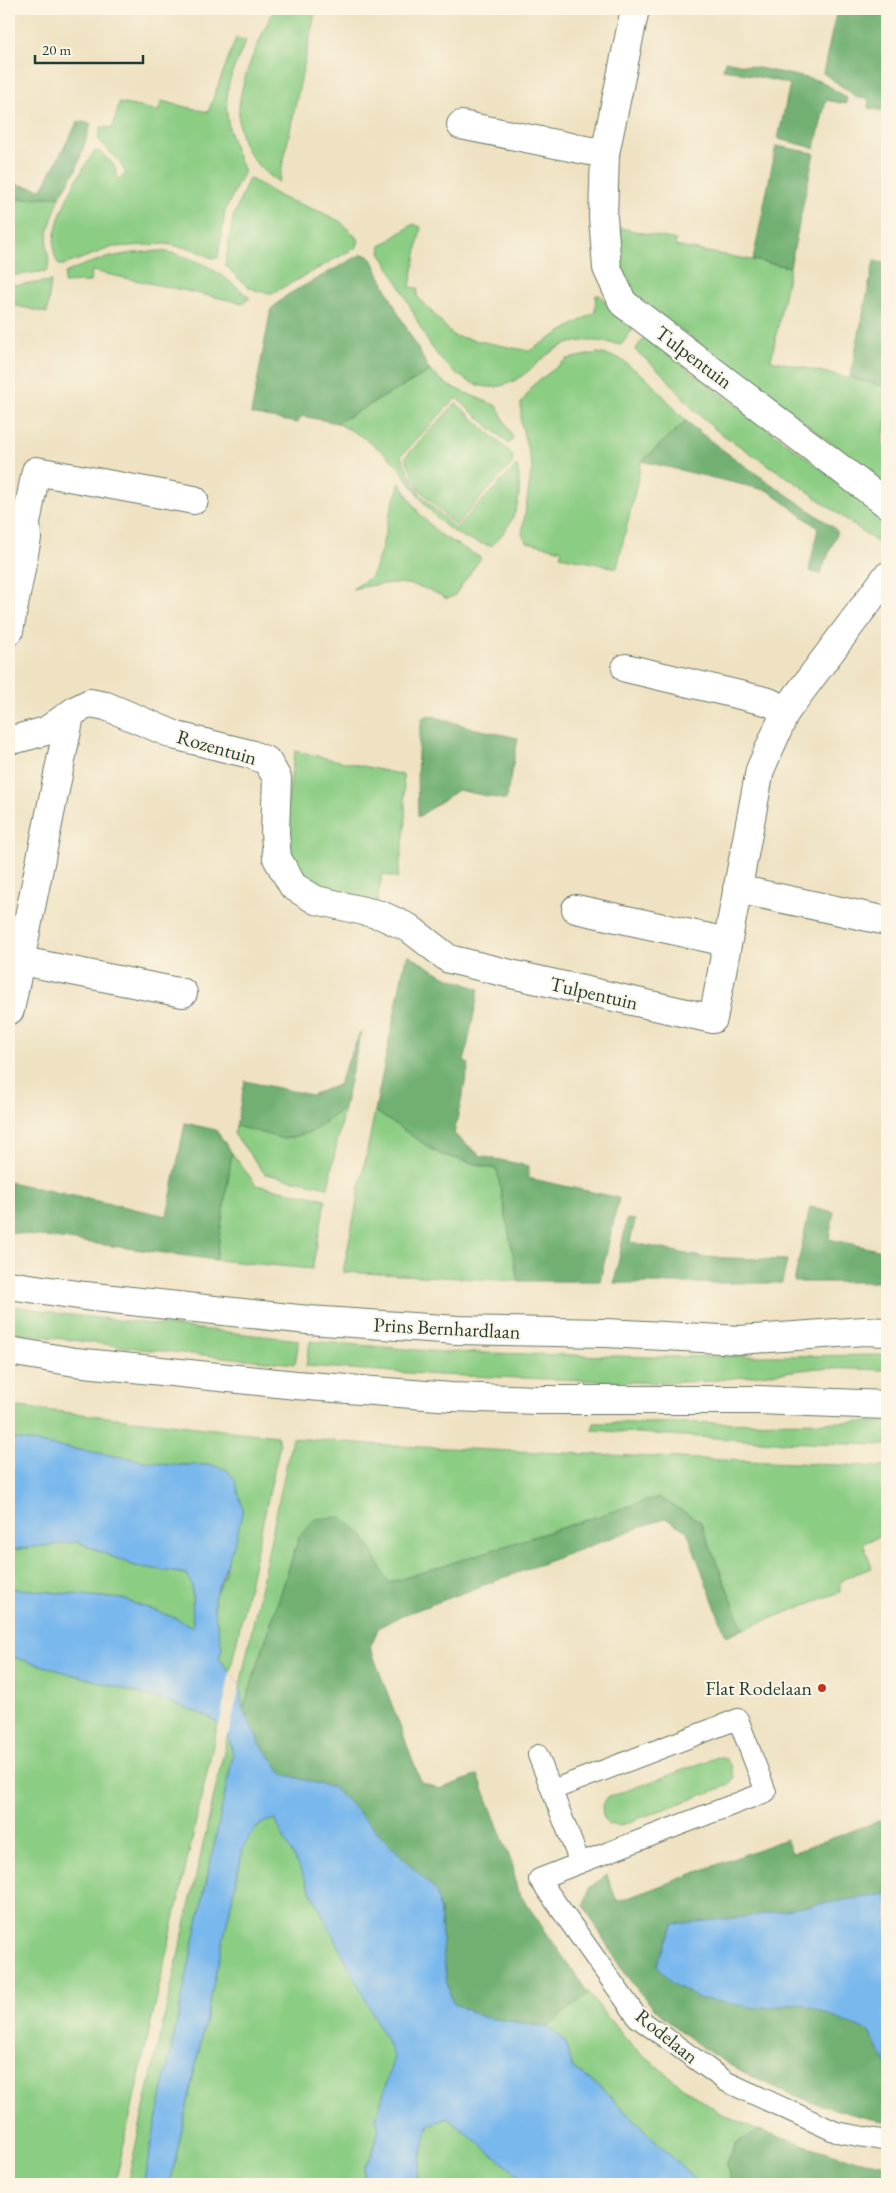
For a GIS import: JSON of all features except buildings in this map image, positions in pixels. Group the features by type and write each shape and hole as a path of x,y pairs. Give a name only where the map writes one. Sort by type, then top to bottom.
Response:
{"street":[{"name":"Tulpentuin","path":"635,9 605,154 603,217 607,268 624,304 887,504"},
{"path":"461,125 605,154"},
{"path":"9,631 27,538 17,521 36,470 194,500"},
{"name":"Tulpentuin","path":"409,928 449,959 713,1019 760,770 786,711 887,576"},
{"path":"626,668 770,702 786,711"},
{"name":"Rozentuin","path":"9,738 16,739 46,731 76,710 90,703 106,706 176,736 250,754 267,761 277,778 275,832 277,858 293,886 316,900 381,915 409,928"},
{"path":"9,1010 22,961 70,716"},
{"path":"737,889 887,921"},
{"path":"576,908 727,942"},
{"path":"22,961 183,993"},
{"name":"Prins Bernhardlaan","path":"9,1285 85,1296 308,1320 458,1330 606,1333 740,1340 864,1331 887,1332"},
{"path":"9,1350 75,1362 296,1385 451,1397 536,1400 757,1400 887,1405"}],"lane":[{"name":"Rodelaan","path":"552,1790 738,1720 766,1792 539,1879 638,2018 727,2082 836,2132 887,2142"},
{"path":"538,1755 580,1863"}],"green space":[{"path":"274,9 316,9 279,182 257,164 244,145 239,123 240,101 245,78 253,54"},
{"path":"837,9 887,9 887,112 868,108 869,99 858,98 823,73"},
{"path":"236,38 246,40 230,78 227,107 229,129 244,171 225,211 218,258 212,258 193,249 165,244 113,247 64,265 59,265 54,253 54,239 58,223 71,191 94,152 99,151 114,165 118,180 126,173 118,160 98,139 101,127 113,128 119,103 159,111 161,101 208,112"},
{"path":"725,61 821,81 847,98 846,104 826,100 815,148 778,139 790,84 723,69"},
{"path":"78,121 91,124 76,170 60,196 9,200 9,183 42,189"},
{"path":"776,146 814,153 790,267 753,260"},
{"path":"249,178 283,198 321,212 341,222 359,240 357,247 273,293 258,291 246,285 225,265 233,218"},
{"path":"60,196 48,237 49,261 47,271 9,276 9,200"},
{"path":"413,224 421,227 410,287 418,288 417,296 454,336 529,351 595,312 596,295 600,295 615,315 634,328 621,345 600,341 571,343 556,349 522,376 507,384 486,387 475,384 456,373 439,357 422,331 400,286 380,252 381,246"},
{"path":"616,227 676,240 675,246 790,267 771,360 887,387 887,418 882,446 887,447 887,485 636,296 623,283"},
{"path":"161,251 188,258 209,267 250,298 243,303 92,271 90,282 64,283 65,273 88,263 124,254"},
{"path":"362,254 369,256 373,261 397,311 430,371 337,423 302,416 297,423 251,414 271,309 287,295"},
{"path":"874,261 887,264 887,387 850,377"},
{"path":"51,281 47,313 9,304 9,283 17,285"},
{"path":"645,337 879,512 887,535 886,549 802,487 717,431 693,409 665,376 635,350"},
{"path":"598,353 619,358 649,380 686,421 642,461 617,568 560,556 562,550 527,542 522,534 532,467 521,423 521,404 533,385 567,359"},
{"path":"430,371 449,386 497,406 513,438 509,444 456,398 401,456 420,494 455,529 517,465 519,488 516,509 507,528 491,546 464,537 445,525 429,509 394,462 367,440 337,423"},
{"path":"456,403 513,455 512,464 455,526 420,490 405,457"},
{"path":"686,421 721,449 837,531 820,574 809,571 818,528 769,491 642,461"},
{"path":"400,483 418,512 439,534 481,558 454,596 447,599 422,588 401,584 352,589 371,577 381,551 389,515"},
{"path":"429,715 472,728 518,738 506,800 458,790 418,817 417,779 419,743 422,718"},
{"path":"295,751 403,775 406,821 398,878 382,874 377,904 307,886 288,856 286,811"},
{"path":"408,955 442,975 479,989 464,1062 469,1064 454,1134 481,1156 529,1166 528,1178 619,1198 600,1281 518,1281 497,1169 439,1154 375,1111 405,961"},
{"path":"361,1031 344,1108 312,1132 284,1139 236,1126 245,1081 311,1095 338,1085"},
{"path":"344,1108 328,1187 265,1174 234,1134 236,1126 284,1139 312,1132"},
{"path":"375,1111 439,1154 497,1170 518,1281 343,1272"},
{"path":"185,1123 216,1130 232,1153 216,1260 9,1232 9,1182 167,1216"},
{"path":"232,1153 256,1185 326,1199 312,1269 216,1260"},
{"path":"810,1207 834,1212 829,1239 887,1252 887,1282 794,1282"},
{"path":"627,1219 635,1220 630,1242 701,1257 787,1260 782,1283 614,1283"},
{"path":"9,1305 62,1314 299,1340 295,1364 151,1350 9,1332"},
{"path":"310,1341 442,1352 658,1357 887,1355 887,1370 818,1368 708,1381 661,1383 439,1375 306,1366"},
{"path":"9,1406 277,1436 280,1444 230,1672 219,1658 222,1648 214,1610 214,1598 226,1571 212,1465 168,1465 9,1438"},
{"path":"887,1422 887,1445 776,1442 592,1430 594,1423"},
{"path":"292,1438 399,1446 887,1467 887,1534 863,1543 872,1568 847,1577 840,1583 840,1592 743,1629 700,1521 658,1497 389,1583 363,1535 299,1537 243,1710 240,1686"},
{"path":"658,1497 700,1521 743,1629 726,1636 687,1531 665,1518 406,1614 379,1627 370,1647 421,1782 440,1789 478,1775 513,1866 517,1890 588,1993 547,2027 482,2017 453,2003 444,1968 440,1908 334,1788 283,1774 259,1742 243,1710 299,1537 315,1519 341,1517 363,1535 389,1583"},
{"path":"77,1542 135,1566 187,1574 192,1586 193,1628 175,1618 122,1599 9,1588 9,1550"},
{"path":"9,1656 172,1703 210,1717 218,1723 115,2184 9,2184"},
{"path":"228,1733 233,1755 143,2184 127,2184"},
{"path":"718,1757 726,1759 732,1768 734,1778 729,1785 619,1826 608,1824 603,1816 602,1805 607,1798"},
{"path":"887,1818 887,1894 747,1917 755,2008 803,2004 869,2032 887,2064 887,2122 817,2104 782,2090 747,2074 683,2034 656,2010 632,1983 584,1905 590,1887 607,1875 617,1902 786,1839 792,1853"},
{"path":"267,1820 276,1820 395,2056 376,2119 379,2128 372,2155 364,2167 364,2184 170,2184 243,1849 251,1833"},
{"path":"588,1993 630,2044 676,2082 718,2112 759,2130 736,2143 726,2165 732,2184 700,2184 600,2087 573,2068 564,2040 547,2027"},
{"path":"448,2118 529,2184 416,2184 428,2125"},
{"path":"759,2130 846,2158 887,2166 887,2184 732,2184 726,2165 737,2143"}],"water":[{"path":"9,1438 168,1465 212,1465 227,1470 235,1480 243,1509 236,1539 214,1598 214,1610 222,1648 219,1658 240,1686 243,1710 259,1742 283,1774 334,1788 436,1891 446,1976 453,2003 482,2017 547,2027 564,2040 573,2068 600,2087 700,2184 529,2184 448,2118 428,2125 416,2184 364,2184 364,2167 372,2155 379,2128 376,2119 394,2056 275,1820 259,1825 243,1849 170,2184 143,2184 233,1755 228,1733 210,1717 172,1703 9,1656 9,1588 122,1599 175,1618 193,1627 192,1586 187,1574 135,1566 77,1542 9,1550"},
{"path":"887,1894 887,2064 869,2032 803,2004 755,2008 698,1998 673,1984 657,1965 674,1924 747,1917"}],"pier":[{"path":"230,1672 240,1686 227,1739 219,1727"}],"place":[{"name":"Flat Rodelaan","path":"822,1688"}]}
